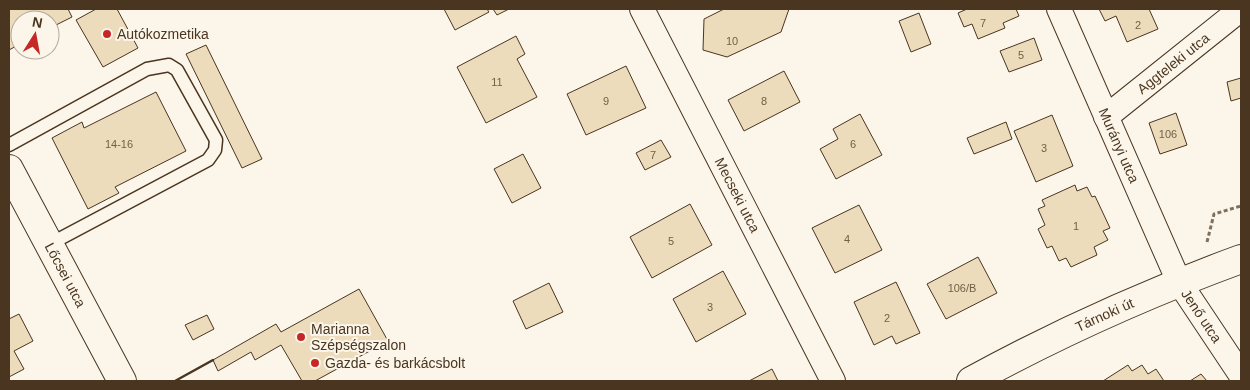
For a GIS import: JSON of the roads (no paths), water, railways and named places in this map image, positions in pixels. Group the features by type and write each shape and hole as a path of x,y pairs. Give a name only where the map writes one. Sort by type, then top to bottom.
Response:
{"street":[{"name":"Mecseki utca","path":"642,9 833,381"},
{"name":"Murányi utca","path":"1059,9 1174,271"},
{"name":"Aggteleki utca","path":"1106,117 1240,9"},
{"name":"Lőcsei utca","path":"9,169 122,381"},
{"name":"Tárnoki út","path":"971,381 1174,271 1241,259"},
{"name":"Jenő utca","path":"1174,271 1241,375"}],"lane":[{"path":"9,145 147,70 170,65 176,70 216,140 215,150 208,160 48,245"}],"place":[{"name":"Autókozmetika","path":"107,34"},
{"name":"Marianna Szépségszalon","path":"301,337"},
{"name":"Gazda- és barkácsbolt","path":"315,363"}]}
